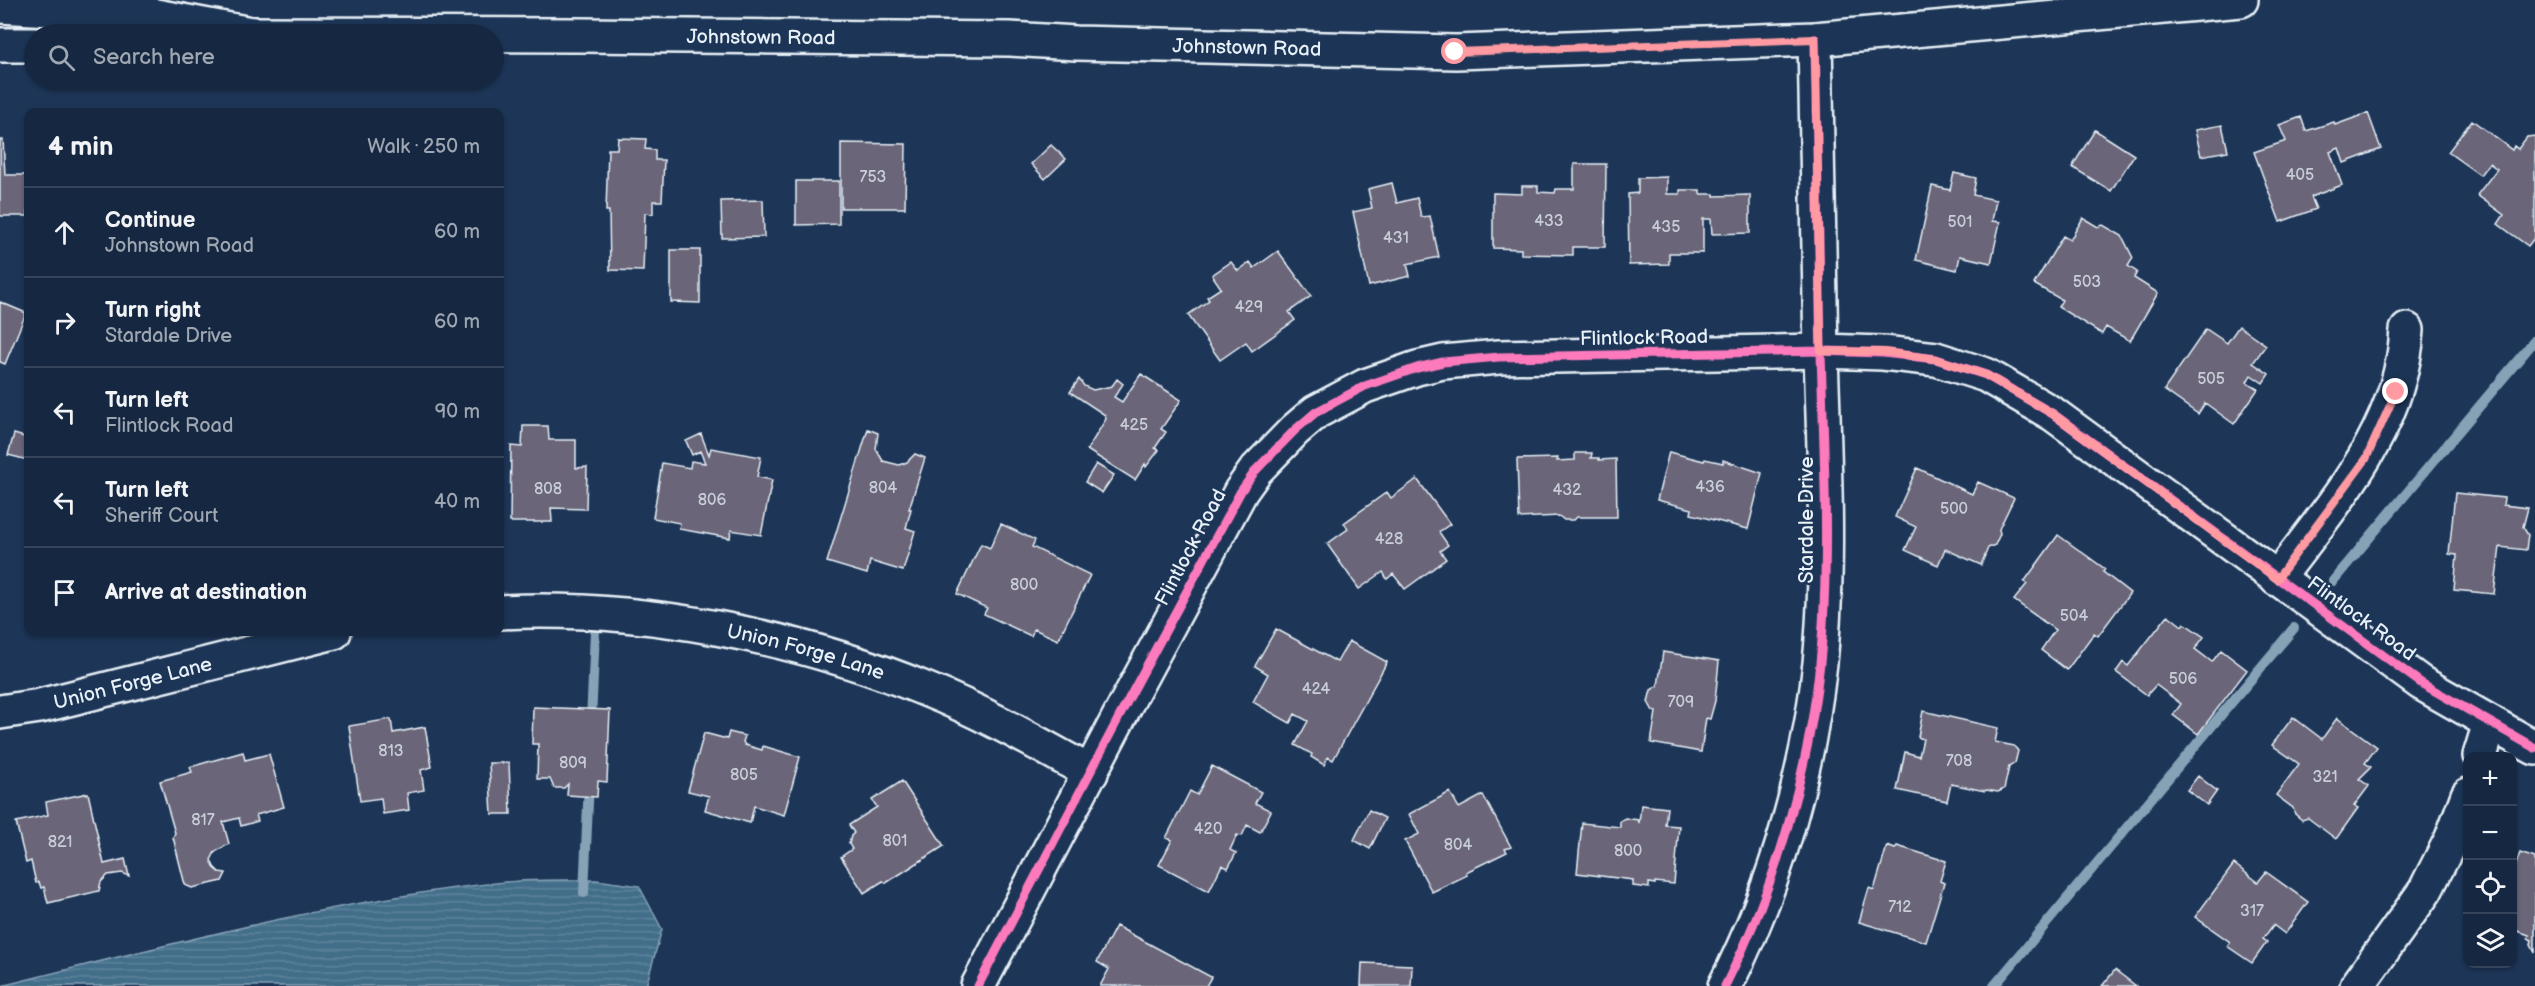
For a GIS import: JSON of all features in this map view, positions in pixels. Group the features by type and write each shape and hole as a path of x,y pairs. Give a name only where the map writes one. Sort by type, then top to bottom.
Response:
{"street":[{"name":"Johnstown Road","path":"504,36 1010,39 1077,43 1455,52 1815,39 2241,0"},
{"name":"Johnstown Road","path":"0,6 150,15 197,24"},
{"name":"Stardale Drive","path":"1725,986 1760,909 1798,788 1811,725 1820,663 1824,598 1815,39"},
{"path":"0,45 24,45"},
{"path":"2277,579 2366,459 2396,392 2406,348 2407,330"},
{"name":"Flintlock Road","path":"978,986 1127,702 1241,492 1256,470 1316,412 1365,386 1417,368 1443,362 1499,357 1821,351 1884,352 1936,359 1986,375 2053,414 2421,682 2535,748"},
{"name":"Union Forge Lane","path":"504,612 612,615 712,627 805,647 926,689 1006,726 1091,773"},
{"name":"Union Forge Lane","path":"0,712 40,706 318,636"},
{"path":"2481,752 2490,723"},
{"path":"2357,986 2425,891 2452,838 2464,806"}],"water":[{"path":"596,880 639,886 662,929 646,986 1,986 252,925 378,900 505,882"}],"building":[{"path":"2368,113 2381,149 2344,163 2339,148 2330,152 2342,185 2311,197 2316,209 2280,222 2254,152 2286,141 2279,125 2301,117 2306,131 2334,122 2335,125"},
{"path":"2472,120 2512,150 2514,146 2518,149 2527,137 2535,136 2535,237 2528,246 2498,224 2504,215 2477,195 2497,169 2489,163 2480,175 2448,152"},
{"path":"2222,125 2228,151 2201,156 2195,130"},
{"path":"2095,130 2134,155 2111,191 2072,167"},
{"path":"618,138 646,139 645,149 655,150 655,160 664,160 662,201 653,201 653,214 645,213 643,271 610,270 609,211 606,211 608,149 617,149"},
{"path":"0,140 3,140 5,175 24,175 24,216 0,216"},
{"path":"841,143 906,144 905,208 841,208"},
{"path":"1051,145 1066,159 1045,179 1031,164"},
{"path":"1574,164 1606,164 1605,247 1573,247 1573,255 1521,254 1521,249 1493,248 1493,193 1522,194 1522,186 1538,186 1538,192 1555,193 1556,189 1574,189"},
{"path":"1954,173 1976,178 1973,195 1996,200 1992,221 2000,222 1991,263 1960,256 1957,270 1916,260 1932,186 1950,190"},
{"path":"1667,177 1667,194 1680,194 1680,190 1700,190 1700,194 1714,194 1714,196 1750,195 1750,233 1712,234 1711,219 1703,219 1703,253 1669,253 1669,264 1629,265 1628,194 1638,193 1638,178"},
{"path":"796,181 839,181 839,224 796,225"},
{"path":"1392,183 1397,203 1417,198 1421,217 1430,216 1439,257 1407,264 1410,276 1369,286 1353,212 1372,208 1368,189"},
{"path":"763,200 764,237 722,238 721,201"},
{"path":"2083,218 2098,227 2103,225 2122,236 2133,258 2128,266 2137,272 2134,278 2158,293 2130,341 2106,327 2102,334 2058,307 2062,300 2034,284 2063,236 2070,240"},
{"path":"671,250 700,250 700,303 671,302"},
{"path":"1278,251 1311,296 1289,312 1295,320 1252,351 1246,342 1220,360 1188,315 1209,300 1207,297 1221,288 1212,275 1231,262 1238,271 1250,262 1254,268"},
{"path":"0,302 24,312 24,318 5,364 0,362"},
{"path":"2239,326 2266,345 2253,363 2269,374 2263,383 2251,375 2247,382 2258,389 2234,424 2205,403 2198,414 2164,390 2206,329 2227,343"},
{"path":"1141,374 1181,400 1161,429 1166,432 1155,448 1159,450 1146,467 1145,464 1135,480 1087,450 1106,419 1105,415 1070,392 1079,379 1084,386 1093,390 1112,386 1117,379 1123,384 1114,397 1122,402"},
{"path":"523,426 548,426 549,440 576,440 576,468 587,467 586,509 551,508 552,522 510,522 511,446 522,447"},
{"path":"868,429 878,433 876,449 883,461 899,465 907,462 915,454 925,458 909,509 911,509 906,528 915,531 903,571 870,561 867,574 827,562"},
{"path":"14,434 24,437 24,459 8,455"},
{"path":"701,434 709,455 711,448 761,457 757,477 772,480 761,535 731,530 730,538 679,529 680,523 653,518 662,463 690,468 691,461 705,463 700,451 692,455 686,441"},
{"path":"1669,452 1704,461 1705,459 1723,463 1723,460 1762,473 1748,529 1691,514 1692,509 1657,500"},
{"path":"1575,453 1592,453 1591,458 1599,458 1599,460 1616,459 1617,517 1577,517 1574,520 1564,520 1559,516 1519,518 1517,459 1575,460"},
{"path":"1096,464 1114,475 1102,493 1085,482"},
{"path":"1917,468 1972,494 1978,482 2014,498 1999,529 2000,534 1995,545 1988,548 1981,565 1945,549 1938,565 1905,550 1916,527 1895,517"},
{"path":"1417,479 1450,524 1439,532 1448,545 1440,551 1446,559 1405,589 1393,574 1387,579 1383,572 1359,589 1327,544 1348,529 1344,523 1387,492 1391,498"},
{"path":"2455,493 2504,498 2503,505 2528,508 2523,527 2528,535 2526,550 2500,547 2494,594 2454,590 2457,555 2449,554"},
{"path":"1001,524 1035,540 1032,547 1090,575 1058,640 1034,629 1031,636 984,614 987,608 957,594 981,544 990,548"},
{"path":"2058,535 2105,569 2103,572 2130,593 2098,636 2094,633 2067,670 2041,650 2055,630 2014,600 2027,584 2024,582"},
{"path":"2168,615 2182,626 2184,623 2204,637 2195,649 2212,662 2221,650 2247,670 2198,734 2173,715 2181,704 2156,685 2147,695 2116,672 2123,662 2128,666"},
{"path":"1276,629 1337,662 1349,641 1387,662 1333,760 1328,757 1324,765 1311,757 1312,754 1295,745 1308,721 1295,714 1290,723 1253,702 1268,674 1255,666"},
{"path":"1663,652 1719,661 1715,701 1710,719 1706,718 1701,752 1651,743 1656,712 1648,702 1651,690 1658,686"},
{"path":"533,707 610,710 607,782 598,781 597,797 567,795 568,784 564,788 554,788 550,779 537,779 538,744 532,744"},
{"path":"1923,711 1998,728 1995,742 2014,746 2018,751 2015,763 2009,767 2004,789 1998,792 1985,791 1951,784 1947,801 1897,790 1905,752 1919,756 1923,739 1918,737"},
{"path":"2293,717 2322,739 2337,718 2377,747 2365,763 2371,767 2359,779 2369,786 2354,806 2358,808 2336,839 2308,818 2302,820 2295,814 2293,808 2276,795 2299,764 2272,745"},
{"path":"391,719 393,733 425,727 432,767 421,770 424,790 407,793 409,810 383,814 381,798 360,801 349,726"},
{"path":"729,732 745,736 743,742 745,745 762,750 763,746 800,757 784,815 754,806 750,823 705,810 709,796 688,791 704,733 727,739"},
{"path":"243,752 245,760 269,754 284,807 256,815 258,821 241,826 239,818 223,822 229,844 215,852 211,860 219,872 226,873 222,881 192,888 185,885 173,837 175,833 160,781 192,772 190,767"},
{"path":"489,763 509,763 511,814 492,814"},
{"path":"1212,766 1261,792 1255,803 1271,811 1260,832 1247,825 1242,836 1237,835 1230,850 1236,853 1228,868 1222,865 1209,891 1159,865 1172,840 1166,838 1190,791 1197,795"},
{"path":"2198,776 2217,791 2207,805 2187,790"},
{"path":"902,781 944,846 886,883 883,881 864,893 841,857 852,849 849,844 854,833 849,825 877,807 872,800"},
{"path":"1450,792 1459,808 1483,795 1511,847 1505,849 1507,852 1466,872 1467,875 1432,892 1405,841 1419,834 1409,814"},
{"path":"88,793 104,864 125,859 129,876 122,873 108,875 101,882 99,891 48,903 44,887 41,888 39,882 36,883 31,861 26,863 16,822 48,815 46,802"},
{"path":"1641,805 1667,808 1665,825 1679,826 1674,884 1655,882 1655,884 1649,883 1649,888 1633,886 1633,880 1577,873 1582,823 1620,827 1620,821 1625,818 1638,820 1639,823"},
{"path":"1369,810 1385,818 1370,849 1354,840"},
{"path":"1887,846 1895,849 1897,846 1946,861 1940,881 1944,883 1926,942 1859,922 1869,888 1874,890"},
{"path":"2520,853 2535,858 2535,953 2531,945 2532,940 2528,938 2529,935 2517,931 2517,861"},
{"path":"2234,864 2258,882 2266,872 2308,902 2285,934 2273,925 2263,939 2267,942 2252,963 2227,946 2230,942 2195,917"},
{"path":"1116,926 1211,977 1206,986 1100,986 1109,969 1097,962"},
{"path":"1362,963 1412,965 1411,986 1361,986"},
{"path":"2115,970 2136,986 2102,986"}],"waterway":[{"path":"2333,581 2535,340"},
{"path":"1994,986 2294,628"},
{"path":"591,722 595,631"},
{"path":"584,893 589,782"}],"cycle path":[{"path":"1725,986 1760,909 1787,829 1807,746 1820,663 1825,586 1825,508 1815,39"},
{"path":"978,986 1127,702 1241,491 1256,470 1316,412 1365,386 1417,368 1443,362 1499,357 1821,351 1883,353 1936,359 1986,375 2053,414 2421,683 2535,748"}],"route":[{"path":"1455,52 1815,39 1821,351 1884,352 1936,359 1986,375 2053,414 2277,579 2366,459 2396,392"}]}
